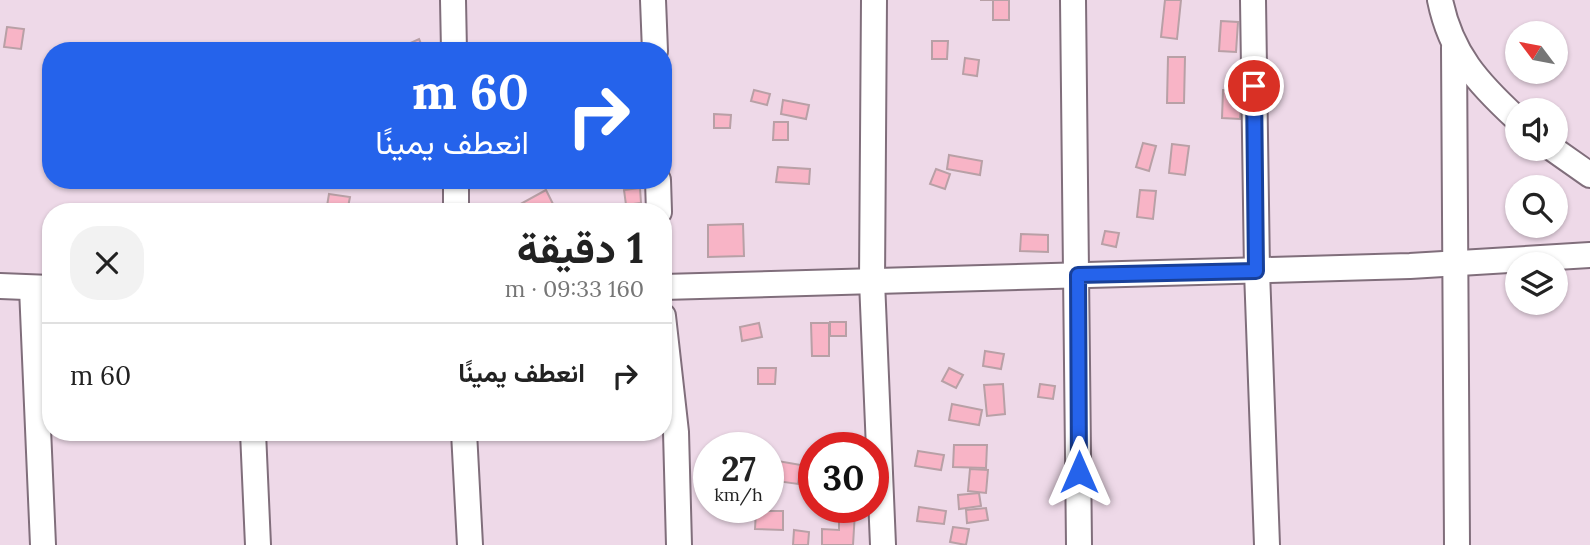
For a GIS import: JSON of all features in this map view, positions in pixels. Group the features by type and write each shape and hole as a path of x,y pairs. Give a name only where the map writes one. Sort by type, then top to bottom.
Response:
{"street":[{"path":"453,0 454,42"},
{"path":"653,0 655,42"},
{"path":"874,0 872,281 883,545"},
{"path":"1073,0 1079,545"},
{"path":"1253,0 1256,271 1267,545"},
{"path":"1440,0 1454,48 1453,264 1457,545"},
{"path":"1454,48 1485,89 1505,108"},
{"path":"1568,159 1590,174"},
{"path":"672,287 1256,271 1453,264 1590,255"},
{"path":"0,286 41,288 42,416"},
{"path":"672,396 676,432 679,545"},
{"path":"42,441 43,545"},
{"path":"253,441 258,545"},
{"path":"464,441 470,545"}],"building":[{"path":"993,0 1009,0 1009,20 993,20"},
{"path":"1165,0 1181,0 1177,39 1161,37"},
{"path":"1221,21 1238,22 1236,52 1219,51"},
{"path":"7,27 24,29 21,49 4,47"},
{"path":"932,41 948,41 947,59 932,59"},
{"path":"1168,57 1185,57 1184,103 1167,103"},
{"path":"965,58 979,60 977,76 963,74"},
{"path":"754,90 770,94 767,105 751,101"},
{"path":"1223,90 1242,91 1240,119 1222,118"},
{"path":"783,100 809,105 806,119 781,114"},
{"path":"714,114 731,115 730,128 714,128"},
{"path":"774,122 788,122 788,140 773,140"},
{"path":"1143,143 1156,146 1149,171 1136,167"},
{"path":"1172,144 1189,146 1185,175 1169,173"},
{"path":"949,155 982,161 980,175 947,169"},
{"path":"778,167 810,169 809,184 776,182"},
{"path":"936,169 950,174 945,189 930,184"},
{"path":"640,189 641,203 626,203 624,190"},
{"path":"546,190 552,203 522,203"},
{"path":"1140,190 1156,191 1153,219 1137,217"},
{"path":"329,194 350,197 349,203 328,203"},
{"path":"743,224 744,256 708,257 708,225"},
{"path":"1105,231 1119,233 1116,247 1102,244"},
{"path":"1021,234 1048,235 1048,252 1020,251"},
{"path":"830,322 846,322 846,336 830,336"},
{"path":"759,323 762,337 742,341 740,327"},
{"path":"811,323 829,323 829,356 812,356"},
{"path":"985,351 1004,354 1001,369 983,366"},
{"path":"758,368 776,368 775,384 758,384"},
{"path":"949,368 963,375 956,388 942,381"},
{"path":"1003,384 1005,414 987,416 984,385"},
{"path":"1040,384 1055,386 1053,399 1038,397"},
{"path":"952,404 982,410 979,425 949,420"},
{"path":"954,445 987,445 986,468 953,467"},
{"path":"918,451 944,455 941,470 915,466"},
{"path":"784,462 798,464 798,484 784,482"},
{"path":"970,469 988,470 986,493 968,491"},
{"path":"979,493 981,506 959,509 958,495"},
{"path":"919,507 946,511 944,524 917,521"},
{"path":"986,508 988,520 967,523 966,510"},
{"path":"755,523 783,523 783,530 755,529"},
{"path":"839,523 854,523 853,545 822,545 822,529 839,530"},
{"path":"953,527 969,529 966,545 950,542"},
{"path":"794,530 809,532 808,545 793,545"}],"route":[{"path":"1079,472 1078,275 1256,271 1254,86"}]}
